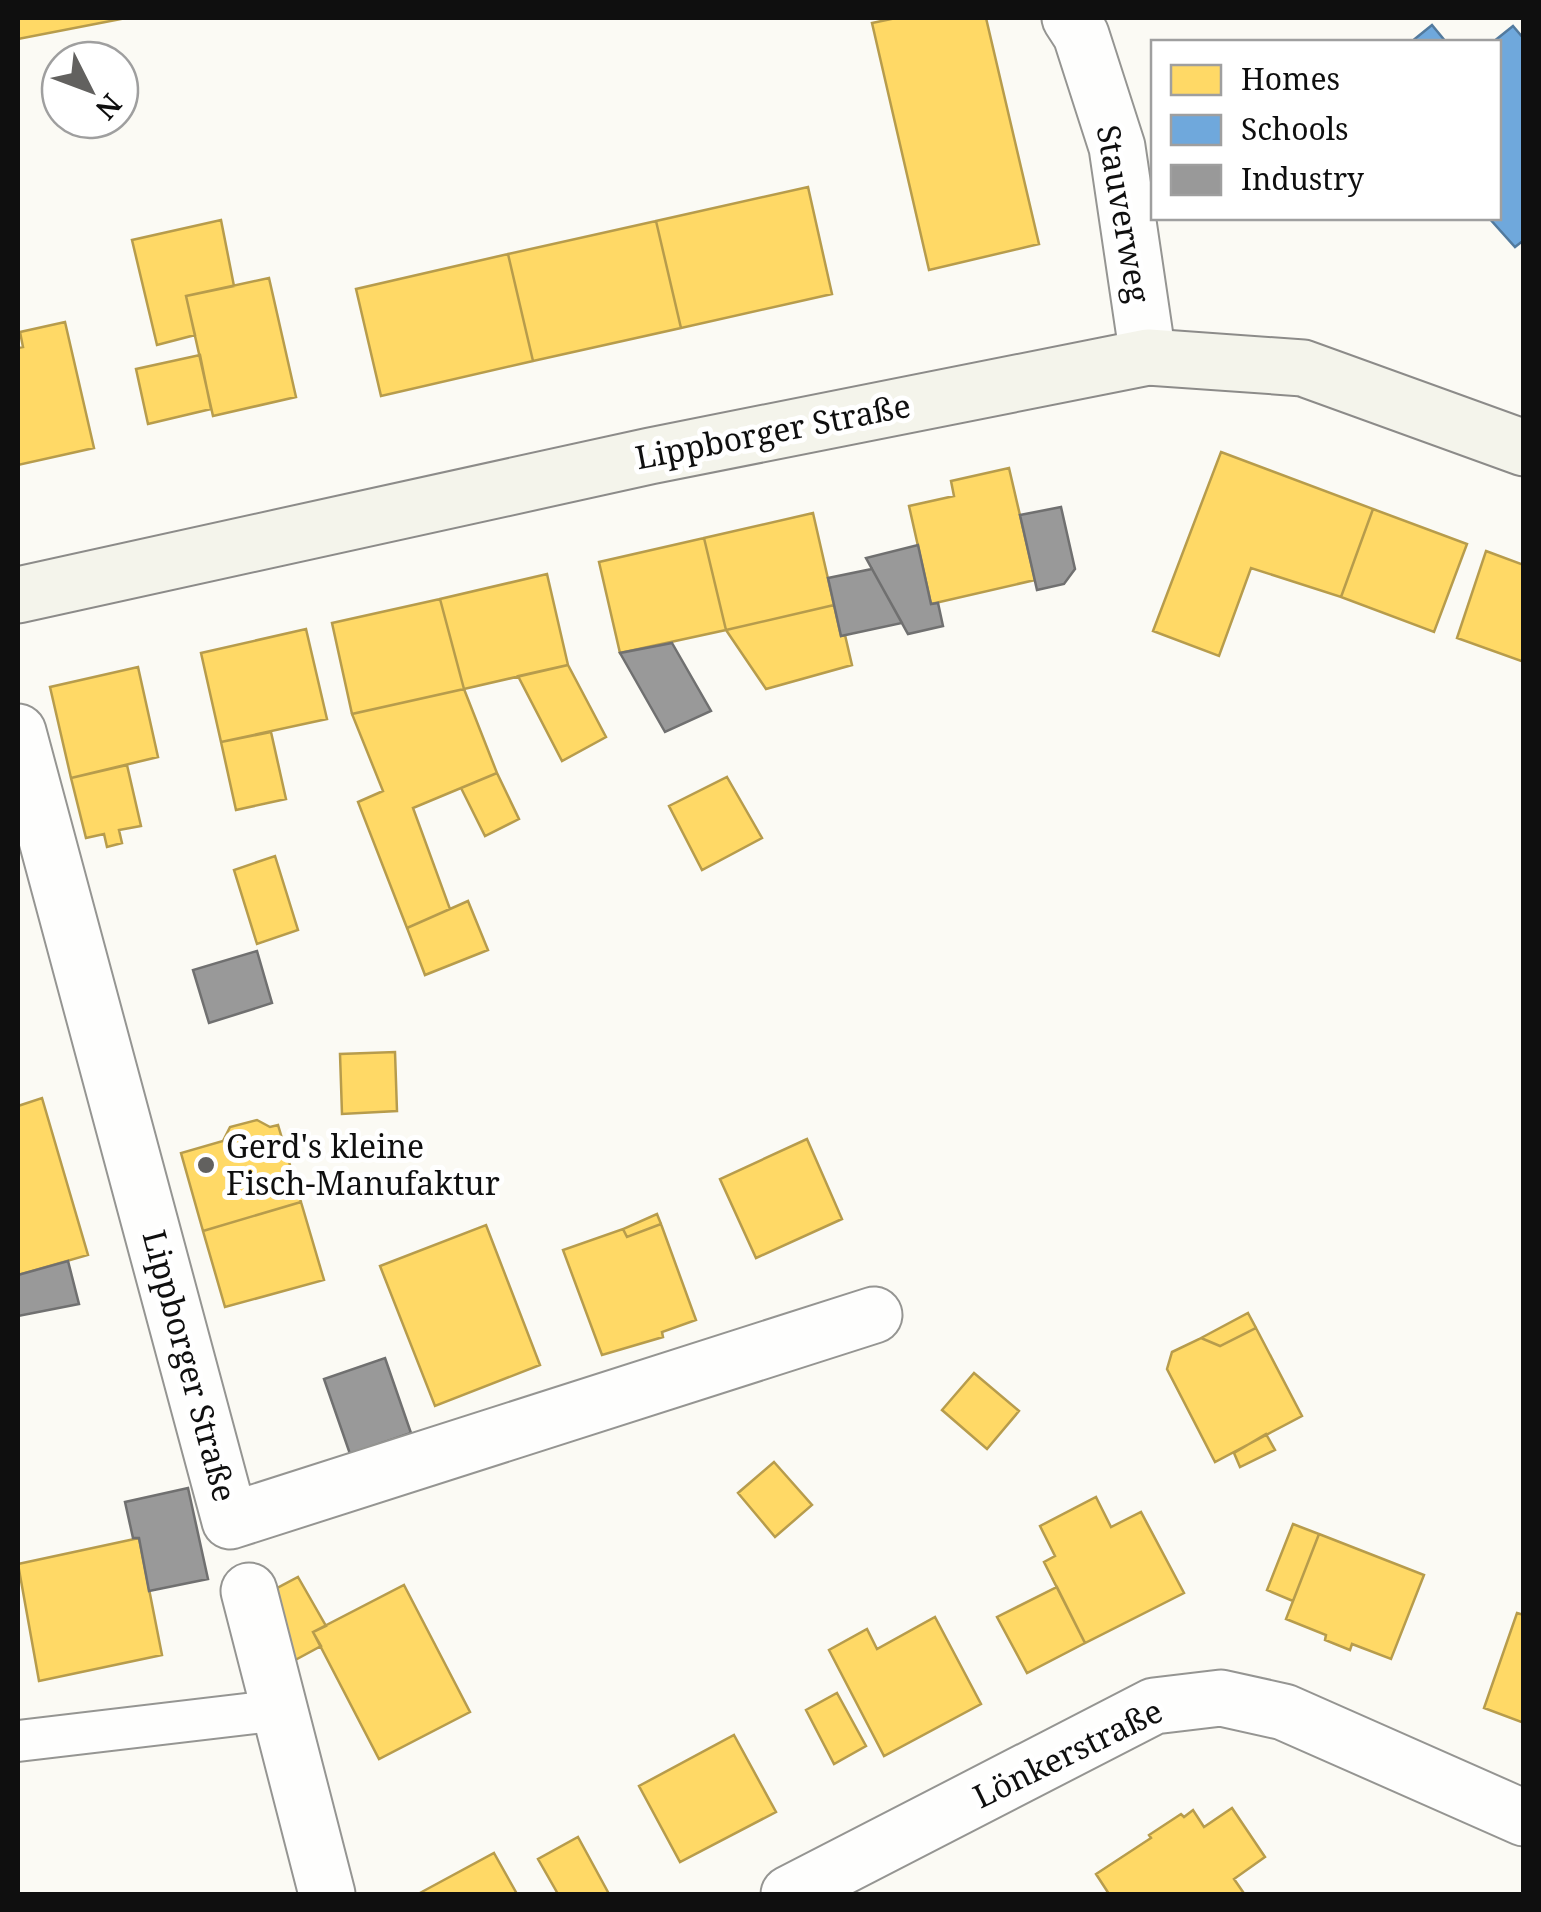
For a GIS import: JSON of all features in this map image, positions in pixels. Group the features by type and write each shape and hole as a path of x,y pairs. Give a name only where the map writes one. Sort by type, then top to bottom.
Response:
{"main road":[{"name":"Lippborger Straße","path":"18,594 650,456 1148,357 1303,368 1524,448"}],"street":[{"name":"Stauverweg","path":"1070,18 1081,35 1117,146 1148,357"},
{"name":"Lippborger Straße","path":"18,732 230,1521 874,1314"},
{"path":"249,1591 328,1894"},
{"name":"Lönkerstraße","path":"789,1894 1154,1706 1220,1698 1284,1712 1524,1818"}],"lane":[{"path":"18,1741 281,1710"}],"building: Homes":[{"path":"18,18 126,18 18,39"},
{"path":"896,18 986,18 1039,244 929,270 872,23"},
{"path":"808,187 832,294 681,328 656,221"},
{"path":"221,220 234,286 186,296 195,335 157,345 132,240"},
{"path":"656,221 681,328 533,361 508,254"},
{"path":"508,254 533,361 381,396 356,289"},
{"path":"269,278 296,397 213,416 186,296"},
{"path":"65,322 94,448 18,465 18,348 23,347 20,332"},
{"path":"200,355 211,409 148,424 136,369"},
{"path":"1221,452 1373,509 1341,597 1251,568 1219,656 1153,631"},
{"path":"1009,468 1035,580 931,604 909,506 954,496 951,481"},
{"path":"1373,509 1467,544 1434,632 1341,597"},
{"path":"813,513 834,605 726,630 704,538"},
{"path":"704,538 726,630 620,653 599,562"},
{"path":"1486,551 1524,565 1524,662 1457,638"},
{"path":"547,574 568,665 464,689 440,599"},
{"path":"440,599 464,689 352,714 332,623"},
{"path":"834,605 852,665 766,689 726,630"},
{"path":"306,629 327,719 221,742 201,653"},
{"path":"568,665 606,737 562,761 518,676"},
{"path":"138,667 158,757 71,778 50,687"},
{"path":"464,689 497,773 413,808 450,909 407,928 358,802 383,791 352,714"},
{"path":"271,732 286,799 236,810 221,742"},
{"path":"127,765 141,826 119,830 122,843 107,847 104,834 86,838 71,778"},
{"path":"497,773 519,819 485,836 461,788"},
{"path":"727,777 762,838 702,870 669,806"},
{"path":"275,856 298,930 257,944 234,870"},
{"path":"468,901 488,950 425,975 407,928"},
{"path":"395,1052 397,1111 342,1114 340,1054"},
{"path":"42,1098 88,1255 18,1275 18,1106"},
{"path":"257,1120 270,1127 278,1125 301,1202 203,1231 181,1153 223,1141 230,1127"},
{"path":"807,1139 842,1219 756,1258 720,1179"},
{"path":"301,1202 324,1280 225,1307 203,1231"},
{"path":"657,1214 661,1224 627,1237 623,1229"},
{"path":"661,1224 696,1320 662,1332 663,1337 602,1355 563,1250 623,1229 627,1237"},
{"path":"486,1225 540,1365 435,1406 380,1266"},
{"path":"1248,1313 1256,1328 1220,1346 1201,1338"},
{"path":"1256,1328 1302,1416 1215,1462 1167,1369 1172,1352 1201,1338 1220,1346"},
{"path":"974,1373 1019,1411 987,1449 942,1410"},
{"path":"1266,1434 1275,1450 1240,1467 1234,1453"},
{"path":"774,1462 812,1505 775,1537 738,1493"},
{"path":"1096,1497 1111,1527 1141,1512 1184,1593 1085,1643 1044,1562 1055,1556 1040,1526"},
{"path":"1293,1524 1319,1534 1293,1601 1267,1590"},
{"path":"1319,1534 1424,1575 1391,1659 1352,1644 1350,1650 1325,1640 1326,1635 1286,1619"},
{"path":"139,1538 162,1655 39,1681 18,1564"},
{"path":"298,1577 326,1626 313,1632 321,1646 286,1665 266,1594"},
{"path":"404,1585 470,1712 379,1759 313,1632"},
{"path":"1057,1587 1085,1643 1027,1673 997,1617"},
{"path":"1517,1613 1524,1615 1524,1723 1484,1708"},
{"path":"935,1617 981,1704 884,1756 829,1650 867,1629 877,1649"},
{"path":"837,1693 866,1746 834,1764 806,1710"},
{"path":"734,1735 776,1812 680,1862 639,1786"},
{"path":"1232,1808 1265,1857 1234,1879 1243,1892 1240,1894 1109,1894 1096,1874 1181,1814 1184,1817 1193,1810 1204,1827"},
{"path":"578,1837 609,1894 558,1894 538,1859"},
{"path":"494,1853 517,1894 418,1894"}],"building: Schools":[{"path":"1432,25 1444,40 1413,40"},
{"path":"1513,26 1524,39 1524,240 1515,247 1491,220 1501,220 1501,40 1496,40"}],"building: Industry":[{"path":"1061,507 1075,569 1064,584 1037,590 1020,515"},
{"path":"918,545 931,604 938,603 943,626 908,634 866,558"},
{"path":"872,569 902,623 841,636 828,578"},
{"path":"672,643 711,711 665,732 620,653"},
{"path":"257,951 272,1003 209,1023 193,970"},
{"path":"68,1261 79,1304 18,1316 18,1275"},
{"path":"385,1358 411,1433 350,1454 324,1379"},
{"path":"188,1488 208,1579 149,1591 139,1538 133,1538 125,1502"}],"place":[{"name":"Gerd's kleine Fisch-Manufaktur","path":"206,1165"}]}
